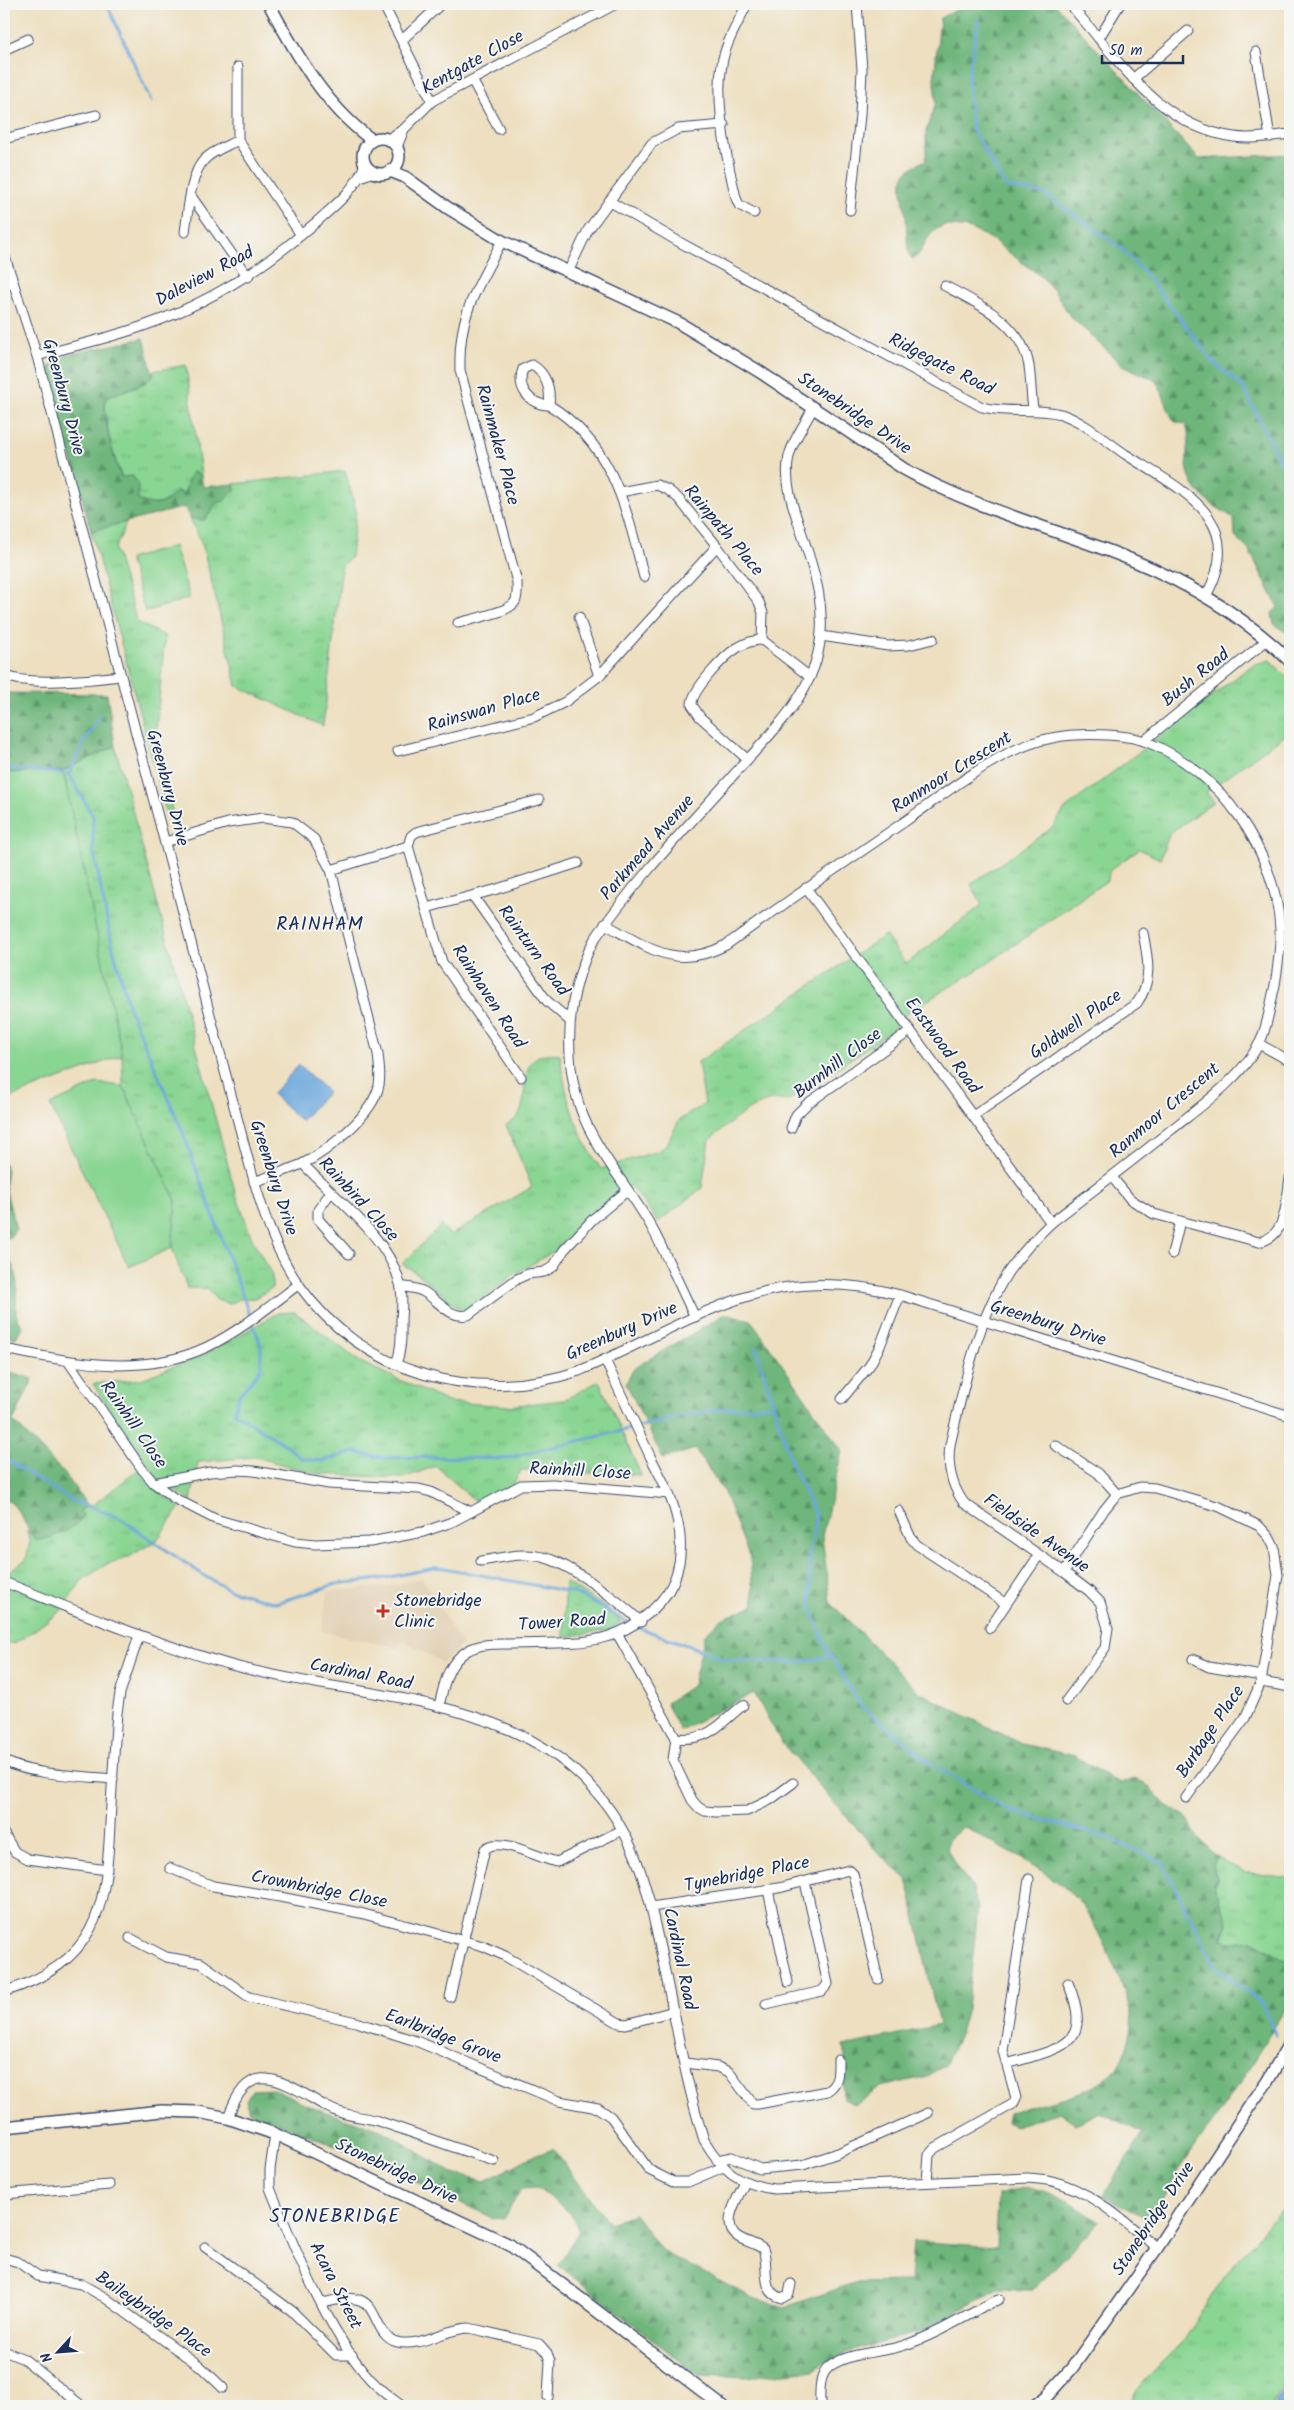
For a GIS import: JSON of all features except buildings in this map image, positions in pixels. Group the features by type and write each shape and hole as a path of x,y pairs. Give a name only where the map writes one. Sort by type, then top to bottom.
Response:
{"street":[{"path":"269,4 308,71 368,144"},
{"path":"383,4 432,100"},
{"path":"402,40 441,4"},
{"name":"Kentgate Close","path":"392,143 432,100 616,4"},
{"path":"746,4 721,65 726,146 736,198 740,205 754,213"},
{"path":"850,210 860,115 862,69 857,4"},
{"path":"1070,4 1133,79 1150,96 1194,126 1235,138 1270,137 1290,134"},
{"path":"1099,38 1120,4"},
{"path":"1133,79 1188,31"},
{"path":"4,50 28,39"},
{"path":"1256,52 1270,137"},
{"path":"238,67 238,140 301,235"},
{"path":"472,80 499,128"},
{"path":"4,139 96,115"},
{"path":"568,272 588,230 644,151 658,138 690,127 724,125"},
{"path":"380,137 392,143 399,155 393,167 382,174 369,168 362,156 368,144 380,137"},
{"path":"185,232 190,196 198,168 204,159 238,140"},
{"name":"Stonebridge Drive","path":"393,167 448,208 502,241 679,323 760,372 904,469 954,495 1133,560 1206,596 1267,640 1290,661"},
{"name":"Daleview Road","path":"37,356 145,326 188,309 248,277 279,255 344,196 369,168"},
{"path":"190,196 248,277"},
{"name":"Ridgegate Road","path":"609,201 681,243 982,407 1007,412 1033,409 1063,415 1199,503 1208,514 1219,542 1220,560 1216,577 1206,596"},
{"name":"Rainmaker Place","path":"458,623 507,609 515,602 517,593 517,582 460,370 459,354 468,306 502,241"},
{"name":"Greenbury Drive","path":"4,254 37,356 254,1182 274,1240 298,1284 337,1326 357,1342 396,1364 444,1380 508,1386 556,1379 605,1360 695,1317 755,1292 785,1286 850,1284 900,1294 1290,1416"},
{"path":"4,288 14,281"},
{"path":"945,286 996,315 1015,334 1029,365 1033,409"},
{"path":"549,405 546,378 532,365 527,366 521,374 524,391 539,405 549,405 568,417 588,436 620,492 644,577"},
{"name":"Parkmead Avenue","path":"695,1317 651,1227 593,1137 582,1113 571,1070 570,1021 578,980 586,954 605,924 654,864 748,759 795,703 810,677 818,654 821,636 820,594 791,500 787,477 788,460 813,408"},
{"name":"Rainpath Place","path":"620,492 648,485 657,485 668,490 678,498 759,602 763,613 762,640"},
{"name":"Rainswan Place","path":"398,752 534,717 566,702 599,676 717,546"},
{"path":"580,617 599,676"},
{"path":"821,636 897,646 932,639"},
{"path":"748,759 700,717 692,701 694,693 729,654 749,642 762,640 810,677"},
{"name":"Bush Road","path":"1144,741 1267,640"},
{"path":"4,674 18,680 66,680 120,676"},
{"name":"Ranmoor Crescent","path":"605,924 650,949 673,956 691,958 711,953 726,945 806,888 964,781 1026,745 1053,738 1084,735 1144,741 1179,758 1213,785 1235,812 1256,844 1267,869 1276,900 1280,928 1279,960 1260,1044 1215,1096 1051,1223 1029,1244 1008,1273 984,1321"},
{"path":"331,870 408,846 416,832 538,800"},
{"path":"165,842 228,823 263,818 278,819 292,822 314,839 331,870 378,1054 380,1079 374,1100 365,1112 324,1150 303,1164 254,1182"},
{"name":"Rainhaven Road","path":"408,846 442,962 521,1078"},
{"name":"Rainturn Road","path":"426,908 473,896 578,863"},
{"name":"Eastwood Road","path":"806,888 1051,1223"},
{"name":"Rainturn Road","path":"473,896 547,1001 570,1021"},
{"name":"Goldwell Place","path":"973,1116 1137,1003 1144,994 1148,981 1148,956 1142,933"},
{"name":"Burnhill Close","path":"791,1128 796,1115 807,1104 910,1031"},
{"path":"1260,1044 1290,1061"},
{"name":"Rainbird Close","path":"303,1164 358,1218 391,1260 401,1286 401,1350 396,1364"},
{"path":"1112,1177 1130,1199 1154,1214 1259,1242 1268,1241 1281,1227 1290,1178"},
{"path":"401,1286 422,1291 450,1312 462,1316 468,1315 507,1285 528,1274 544,1272 553,1267 564,1250 593,1219 628,1190"},
{"path":"331,1192 318,1210 318,1219 349,1254"},
{"path":"1172,1254 1180,1221"},
{"path":"4,1350 106,1366 145,1364 188,1354 225,1337 298,1284"},
{"path":"842,1399 870,1365 880,1346 900,1294"},
{"name":"Fieldside Avenue","path":"984,1321 950,1445 948,1457 950,1474 954,1489 964,1503 1064,1572 1100,1602 1108,1628 1105,1648 1066,1702"},
{"name":"Tower Road","path":"439,1706 445,1679 451,1666 468,1650 492,1644 590,1641 618,1635 641,1622 671,1588 678,1570 680,1532 669,1494 605,1360"},
{"name":"Rainhill Close","path":"68,1361 142,1469 154,1483 174,1498 215,1519 295,1542 370,1542 423,1532 452,1522 521,1485 553,1484 669,1494"},
{"path":"1055,1445 1098,1473 1118,1494 1104,1510 1064,1572"},
{"path":"154,1483 210,1472 254,1471 329,1484 419,1489 431,1492 471,1512"},
{"name":"Burbage Place","path":"1118,1494 1140,1487 1155,1488 1189,1497 1243,1517 1259,1526 1269,1537 1274,1547 1278,1575 1262,1679 1245,1718 1186,1798"},
{"path":"899,1511 911,1538 917,1545 1006,1602"},
{"path":"990,1628 1039,1555"},
{"path":"481,1561 515,1556 543,1557 557,1562 608,1594 641,1622"},
{"name":"Cardinal Road","path":"4,1582 139,1636 257,1672 439,1706 484,1719 518,1732 546,1747 565,1762 597,1794 622,1830 632,1851 651,1907 699,2125 704,2140 720,2164 745,2182 774,2189 1028,2178 1052,2181 1078,2192 1116,2215 1157,2248"},
{"path":"618,1635 676,1738 673,1760 678,1774 692,1800 698,1807 705,1811 747,1811 770,1800 793,1783"},
{"path":"4,1992 41,1978 59,1965 80,1945 96,1920 107,1870 120,1693 139,1636"},
{"path":"1193,1658 1214,1669 1290,1686"},
{"path":"676,1738 696,1739 705,1735 743,1705"},
{"path":"4,1760 16,1767 32,1770 113,1779"},
{"path":"450,1997 485,1849 488,1846 502,1845 557,1862 622,1830"},
{"path":"4,1834 15,1852 28,1860 107,1870"},
{"name":"Crownbridge Close","path":"170,1868 213,1886 280,1896 464,1940 505,1956 619,2023 626,2024 674,2011"},
{"name":"Tynebridge Place","path":"651,1907 768,1890 849,1870 853,1874 878,1979"},
{"path":"927,2182 929,2155 935,2148 1013,2104 1016,2098 1003,2051 1029,1879"},
{"path":"766,2004 827,1988 828,1984 805,1882"},
{"path":"768,1890 788,1982"},
{"name":"Earlbridge Grove","path":"130,1938 166,1957 201,1963 249,1996 290,2004 416,2041 559,2101 598,2108 611,2117 639,2159 659,2177 673,2182 688,2182 720,2164"},
{"path":"1007,2064 1062,2044 1076,2033 1078,2014 1068,1983"},
{"name":"Stonebridge Drive","path":"1034,2406 1047,2396 1072,2368 1157,2248 1267,2082 1290,2042"},
{"path":"686,2063 718,2067 729,2072 753,2104 758,2104 827,2091 833,2087 838,2078 838,2060"},
{"path":"228,2118 235,2099 243,2089 252,2082 267,2079 294,2088 340,2113 374,2120 494,2161"},
{"name":"Stonebridge Drive","path":"4,2127 162,2110 198,2112 228,2118 275,2134 510,2245 722,2406"},
{"path":"720,2164 732,2157 760,2169 803,2165 838,2153 928,2113"},
{"name":"Acara Street","path":"275,2134 270,2170 270,2188 322,2304 352,2355 377,2387 402,2406"},
{"path":"745,2182 730,2217 730,2224 736,2236 755,2243 763,2249 768,2289 773,2296 782,2298 789,2294 791,2284"},
{"path":"4,2194 109,2186"},
{"path":"205,2247 292,2311 336,2355 352,2355"},
{"name":"Baileybridge Place","path":"4,2258 18,2262 38,2276 81,2284 104,2297 178,2349 200,2366 223,2388"},
{"path":"322,2304 348,2298 363,2301 370,2308 382,2332 389,2339 398,2342 422,2340 461,2328 469,2328 539,2344 547,2353 550,2361 548,2397"},
{"path":"820,2406 821,2381 829,2367 848,2358 902,2346 926,2337 999,2299"},
{"path":"4,2351 24,2359 82,2406"}],"shaded area":[{"name":"Stonebridge Clinic","path":"422,1578 462,1645 442,1663 404,1640 397,1648 321,1631 328,1591 390,1586"}],"green space":[{"path":"959,4 1055,4 1199,159 1290,154 1290,635 1274,624 1272,613 1278,607 1249,550 1235,537 1234,518 1205,499 1193,484 1187,463 1187,427 1185,424 1175,422 1155,380 1122,365 1070,316 1055,292 1044,279 990,238 968,228 944,225 931,234 917,256 913,259 910,257 902,183 908,171 926,160 926,131 936,103 934,79 940,18 956,10"},
{"path":"144,338 153,376 147,382 105,398 107,428 121,477 133,476 138,484 138,500 150,504 164,502 177,491 184,494 190,474 194,472 201,475 203,487 234,484 235,490 224,501 215,504 210,514 203,520 190,518 185,507 91,531 49,375 49,367 67,355"},
{"path":"186,365 201,475 194,472 184,494 177,491 160,504 145,503 132,494 122,477 114,456 109,434 105,398 147,382 153,376 153,371"},
{"path":"345,471 356,510 351,557 342,565 323,726 237,686 203,547 190,518 203,520 210,514 215,504 224,501 235,490 234,484"},
{"path":"127,521 115,549 137,622 165,636 155,743 174,818 168,819 91,531"},
{"path":"174,546 190,598 145,612 129,559"},
{"path":"1270,660 1290,680 1290,731 1206,792 1214,802 1170,833 1160,859 1139,849 1109,871 1108,880 987,964 907,1013 893,1030 801,1093 787,1101 776,1100 766,1102 745,1112 709,1140 702,1188 658,1222 630,1185 587,1219 554,1251 509,1278 471,1308 462,1311 418,1274 402,1264 441,1225 451,1235 532,1187 506,1125 518,1116 522,1107 526,1075 529,1066 535,1058 545,1054 560,1054 565,1085 573,1114 578,1128 601,1169 658,1151 667,1144 679,1120 705,1104 698,1062 885,935 906,964 982,905 971,884 1053,827 1065,809 1252,665"},
{"path":"4,693 107,694 115,746 63,771 4,773"},
{"path":"115,746 235,1191 252,1239 272,1275 272,1288 256,1298 240,1299 229,1304 217,1300 207,1289 187,1288 172,1248 176,1201 123,1086 122,1055 63,771"},
{"path":"63,771 122,1055 4,1100 4,773"},
{"path":"97,1083 123,1086 176,1201 172,1248 129,1267 50,1105"},
{"path":"4,1162 7,1170 5,1184 16,1229 4,1241"},
{"path":"4,1244 17,1277 16,1314 22,1327 16,1338 4,1336"},
{"path":"295,1312 360,1362 448,1402 509,1406 564,1400 599,1381 641,1475 521,1470 513,1485 475,1501 436,1466 403,1478 319,1474 255,1457 198,1462 191,1501 158,1479 93,1384 141,1379 206,1354 278,1313"},
{"path":"725,1314 751,1320 842,1451 822,1536 830,1602 919,1692 1022,1744 1075,1756 1120,1784 1134,1779 1145,1783 1167,1806 1187,1817 1195,1834 1217,1857 1212,1865 1217,1878 1214,1889 1226,1916 1227,1927 1223,1934 1224,1940 1229,1942 1253,1940 1290,1963 1290,2002 1239,2084 1182,2166 1151,2220 1103,2196 1143,2133 1099,2112 1076,2124 1059,2112 1015,2126 1007,2122 1009,2113 1077,2093 1102,2082 1112,2074 1119,2065 1128,2044 1132,2026 1131,2015 1121,1982 1103,1942 1079,1901 1042,1871 967,1829 962,1828 948,1840 947,1848 956,1866 973,1889 978,1909 967,2008 960,2033 945,2065 928,2076 881,2087 855,2105 844,2099 842,2086 845,2059 844,2046 939,2025 907,1879 882,1857 781,1742 754,1693 680,1730 666,1703 693,1685 705,1634 722,1619 754,1605 750,1558 723,1490 695,1449 663,1459 626,1383 634,1368"},
{"path":"4,1370 33,1379 13,1421 65,1474 87,1505 80,1511 83,1515 80,1520 70,1529 37,1541 18,1512 4,1498"},
{"path":"138,1470 150,1485 180,1507 157,1540 129,1557 107,1564 82,1580 61,1611 16,1643 4,1644 4,1574 26,1560 30,1542 27,1530 37,1541 81,1518 82,1515 79,1512 87,1505 93,1505"},
{"path":"565,1582 602,1605 621,1622 609,1630 564,1637"},
{"path":"1217,1857 1243,1872 1290,1878 1290,1963 1259,1943 1224,1940 1225,1915 1214,1889 1217,1878 1212,1865"},
{"path":"274,2089 320,2110 384,2131 451,2172 485,2181 529,2158 553,2149 609,2223 635,2214 662,2251 752,2298 786,2307 854,2283 910,2282 913,2241 996,2247 998,2195 1027,2187 1068,2200 1100,2221 1033,2290 998,2289 920,2332 838,2355 814,2370 747,2377 698,2375 558,2265 579,2231 571,2214 537,2188 521,2189 504,2219 493,2218 353,2153 249,2112 246,2100 252,2090"},
{"path":"1290,2208 1290,2372 1271,2406 1128,2406 1135,2391 1180,2345 1225,2275 1280,2211"}],"water":[{"path":"299,1065 328,1092 301,1121 272,1094"},
{"path":"1290,2376 1290,2406 1274,2406 1275,2403"}],"waterway":[{"path":"107,4 151,101"},
{"path":"978,20 968,79 972,128 1006,187 1045,194 1122,249 1149,278 1214,363 1243,387 1290,481"},
{"path":"69,774 85,740 100,716"},
{"path":"4,768 69,774 93,816 93,849 112,944 130,1011 180,1125 261,1346 261,1369 239,1395 234,1412 287,1446 302,1459 323,1461 354,1452 384,1458 503,1459 684,1416 721,1409 773,1405"},
{"path":"756,1348 793,1467 816,1516 809,1559 811,1608 827,1649 860,1705 930,1763 1008,1810 1106,1837 1162,1862 1216,1967 1263,2005 1276,2036"},
{"path":"4,1458 73,1501 118,1517 206,1577 230,1590 276,1603 336,1584 380,1579 439,1567 575,1593 634,1626 728,1660 800,1662 831,1656"}],"place":[{"name":"Stonebridge Clinic","path":"383,1611"}],"district":[{"name":"RAINHAM","path":"320,925"},
{"name":"STONEBRIDGE","path":"335,2217"}]}
